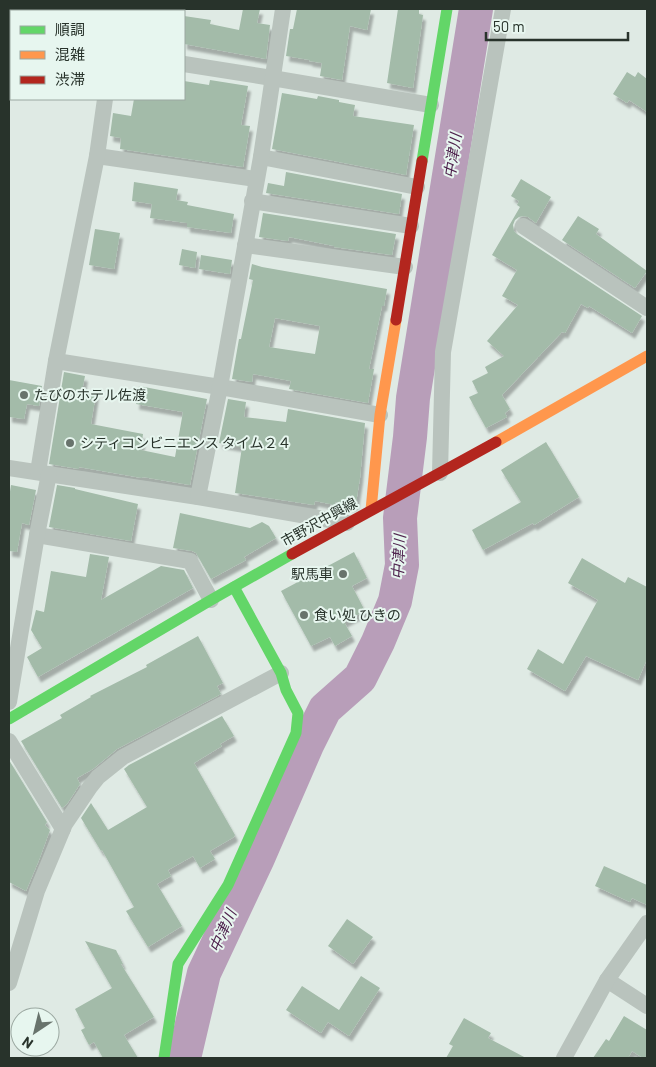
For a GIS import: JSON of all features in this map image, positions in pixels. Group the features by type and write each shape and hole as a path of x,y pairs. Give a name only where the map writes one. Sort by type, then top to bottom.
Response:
{"street":[{"path":"198,497 220,387 261,157 283,9"},
{"path":"371,510 380,415 447,9"},
{"path":"436,476 443,352 503,9"},
{"path":"185,64 431,105"},
{"path":"9,702 37,535 56,361 97,156 105,100"},
{"path":"97,156 256,179"},
{"path":"261,157 417,187"},
{"path":"252,201 411,226"},
{"path":"523,226 647,308"},
{"path":"245,245 405,267"},
{"name":"市野沢中興線","path":"9,719 211,600 347,523 436,476 647,356"},
{"path":"56,361 380,415"},
{"path":"9,468 198,497 347,523"},
{"path":"37,535 190,561 211,600"},
{"path":"164,1058 178,964 228,884 296,733 298,713 286,690 281,673 234,587"},
{"path":"9,983 37,891 63,829 71,814 98,777 123,757 281,673"},
{"path":"9,741 63,829"},
{"path":"564,1058 607,980 647,923"},
{"path":"607,980 647,1006"}],"building":[{"path":"243,9 260,9 257,23 270,25 266,59 185,44 185,16 211,20 210,24 239,30"},
{"path":"297,9 371,9 367,30 350,26 342,80 320,76 322,63 286,56 290,29 293,29"},
{"path":"398,9 419,9 419,14 423,15 413,88 387,83"},
{"path":"627,72 635,77 638,72 647,79 647,112 629,100 627,103 613,94"},
{"path":"210,80 248,86 241,125 250,126 243,167 120,149 121,138 110,136 113,113 131,116 134,100 185,100 185,81 209,85"},
{"path":"282,93 317,99 318,96 339,100 339,102 355,105 353,116 414,125 406,175 272,149"},
{"path":"286,172 402,194 399,214 266,193 268,183 284,186"},
{"path":"521,179 551,197 536,223 528,217 519,217 513,225 514,231 642,316 632,333 589,306 588,308 581,304 565,333 562,332 502,395 510,409 505,413 507,417 486,428 469,397 478,393 472,381 488,373 485,367 504,356 487,341 518,305 502,296 517,270 492,255 520,207 517,205 519,201 511,196"},
{"path":"134,182 178,189 176,200 188,202 187,205 234,214 231,233 187,227 187,223 150,218 152,204 132,201"},
{"path":"263,213 396,234 392,255 334,247 289,237 288,241 259,237"},
{"path":"578,216 599,229 596,234 647,271 635,288 562,240"},
{"path":"95,229 120,233 114,269 89,265"},
{"path":"182,249 197,252 195,268 179,265"},
{"path":"201,255 232,260 230,274 199,269"},
{"path":"252,264 387,289 369,369 374,369 368,403 289,389 291,381 253,374 252,382 232,379 253,280 249,279","holes":["275,318 320,326 315,354 269,347"]},
{"path":"64,372 85,376 82,391 96,393 91,424 143,434 141,450 175,457 183,412 136,404 139,386 207,399 190,485 49,464"},
{"name":"たびのホテル佐渡","path":"9,380 42,386 39,406 27,404 24,419 9,417"},
{"path":"228,399 246,402 244,417 286,422 288,409 365,423 356,503 352,506 335,502 335,505 315,501 314,505 235,493 242,447 219,443"},
{"path":"546,442 579,497 534,525 533,523 483,550 472,530 521,502 501,470"},
{"path":"11,485 36,490 29,525 22,523 17,552 9,551 9,498"},
{"path":"57,485 138,504 131,541 49,527"},
{"path":"180,513 250,528 262,522 269,526 276,538 244,557 246,560 211,579 196,553 173,548"},
{"path":"354,552 367,578 352,586 365,611 344,622 352,636 335,646 330,637 311,646 281,591"},
{"path":"90,554 109,557 101,600 161,566 184,570 193,588 38,677 27,657 42,648 31,630 36,610 44,612 51,571 86,577"},
{"path":"582,558 625,583 628,577 647,587 647,659 638,680 586,656 565,691 527,669 538,649 563,664 598,600 568,583"},
{"path":"198,636 223,683 217,686 221,694 117,749 93,769 77,778 80,784 67,804 62,808 21,741 62,718 60,715 90,696 147,667 146,665"},
{"path":"222,716 234,736 220,744 222,746 194,763 235,835 210,851 215,859 200,868 193,856 168,870 171,876 157,884 182,926 148,947 126,911 134,907 102,850 81,818 91,803 108,830 147,807 124,769"},
{"path":"9,760 47,822 45,825 50,830 26,891 9,882"},
{"path":"604,866 647,885 647,905 632,898 630,902 595,886"},
{"path":"347,919 373,937 353,964 328,946"},
{"path":"85,941 116,950 123,964 121,964 154,1017 124,1035 138,1058 103,1058 94,1042 89,1045 81,1030 85,1028 75,1009 112,988"},
{"path":"361,976 380,988 349,1036 328,1022 321,1033 286,1010 302,986 339,1010"},
{"path":"624,1016 647,1030 647,1058 643,1058 632,1051 628,1058 593,1058 606,1039 609,1041"},
{"path":"464,1018 491,1033 488,1038 526,1058 446,1058 453,1046 449,1044"}],"waterway":[{"name":"中津川","path":"184,1058 204,973 258,858 307,745 325,709 360,678 395,601 402,565 400,518 413,398 476,9"}],"traffic: fast":[{"path":"422,161 447,9"},
{"path":"9,719 292,554"},
{"path":"164,1058 178,964 228,885 296,733 298,713 286,690 281,673 234,587"}],"traffic: slow":[{"path":"371,510 380,415 396,320"},
{"path":"496,442 647,356"}],"traffic: jam":[{"path":"396,320 422,161"},
{"path":"292,554 496,442"}],"place":[{"name":"たびのホテル佐渡","path":"24,395"},
{"name":"シティコンビニエンス タイム２４","path":"70,443"},
{"name":"駅馬車","path":"343,574"},
{"name":"食い処 ひきの","path":"304,615"}]}
